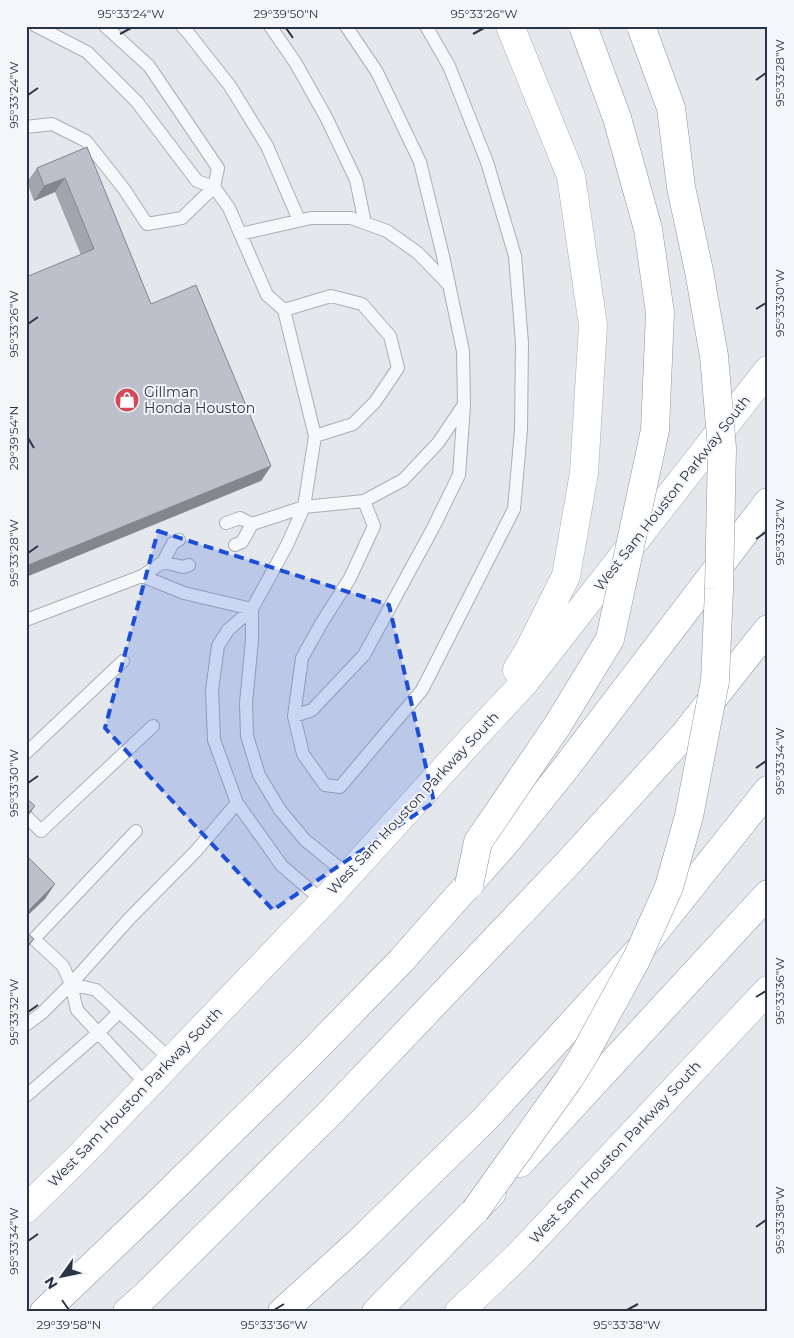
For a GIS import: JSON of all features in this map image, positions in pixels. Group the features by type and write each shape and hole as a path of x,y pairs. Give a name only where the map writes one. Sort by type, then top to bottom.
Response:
{"main road":[{"path":"484,726 529,650 566,576 584,473 593,324 571,176 510,26"},
{"path":"469,885 478,842 557,726 610,639 655,430 660,314 648,229 618,118 583,26"},
{"path":"475,1211 569,1079 637,958 669,886 689,816 715,681 722,448 714,356 699,271 681,187 671,108 642,26"},
{"name":"West Sam Houston Parkway South","path":"26,1209 80,1156 348,875 524,683 768,370"},
{"path":"44,1312 163,1199 311,1053 401,961 469,885 564,770 768,502"},
{"path":"127,1312 332,1111 569,862 684,736 768,629"},
{"path":"282,1312 359,1242 486,1118 650,938 768,790"},
{"path":"376,1312 475,1211 768,894"},
{"name":"West Sam Houston Parkway South","path":"459,1312 518,1256 768,990"}],"lane":[{"path":"36,26 87,52 137,102 196,181 214,187 229,208 267,295 284,310 315,436 304,507 287,545 252,609 228,630 218,646 212,690 214,740 237,803 282,866 323,901"},
{"path":"26,127 52,124 86,141 124,189 147,224 182,218 214,187 218,168 149,66 105,26"},
{"path":"182,26 230,86 267,146 299,220"},
{"path":"270,26 295,62 326,117 356,180 365,223"},
{"path":"294,716 312,710 364,655 433,528 459,475 464,406 463,351 420,162 377,72 346,26"},
{"path":"364,501 374,526 350,578 302,658 294,716 303,754 325,785 340,787 422,690 514,509 521,430 522,342 516,256 487,162 449,66 426,26"},
{"path":"240,234 311,218 350,218 387,231 395,236 418,253 449,285"},
{"path":"284,310 331,296 362,304 390,336 398,368 375,402 353,424 315,436"},
{"path":"235,545 242,542 252,524 304,507 364,501 403,480 438,443 464,406"},
{"path":"226,523 240,518 252,524"},
{"path":"26,620 142,576 163,562 173,543 179,540"},
{"path":"163,562 183,567 189,565"},
{"path":"142,576 184,593 252,609"},
{"path":"252,609 252,640 246,703 247,736 260,775 280,810 305,840 348,875"},
{"path":"26,753 124,661"},
{"path":"26,816 41,831 153,726"},
{"path":"26,1025 42,1013 71,984 129,919 196,851 237,803"},
{"path":"136,832 34,939 62,966 71,984 77,1010 147,1085"},
{"path":"71,984 96,990 171,1060"},
{"path":"26,1096 98,1033 119,1012"}],"highlighted area":[{"path":"158,531 389,605 434,802 273,910 105,728"}],"building":[{"name":"Gillman Honda Houston","path":"87,147 151,304 196,285 271,466 26,566 26,277 94,249 65,178 44,186 37,168"},
{"path":"26,798 35,806 26,815"},
{"path":"26,855 55,884 26,913"},
{"path":"26,932 34,939 26,947"}],"place":[{"name":"Gillman Honda Houston","path":"127,400"}]}
